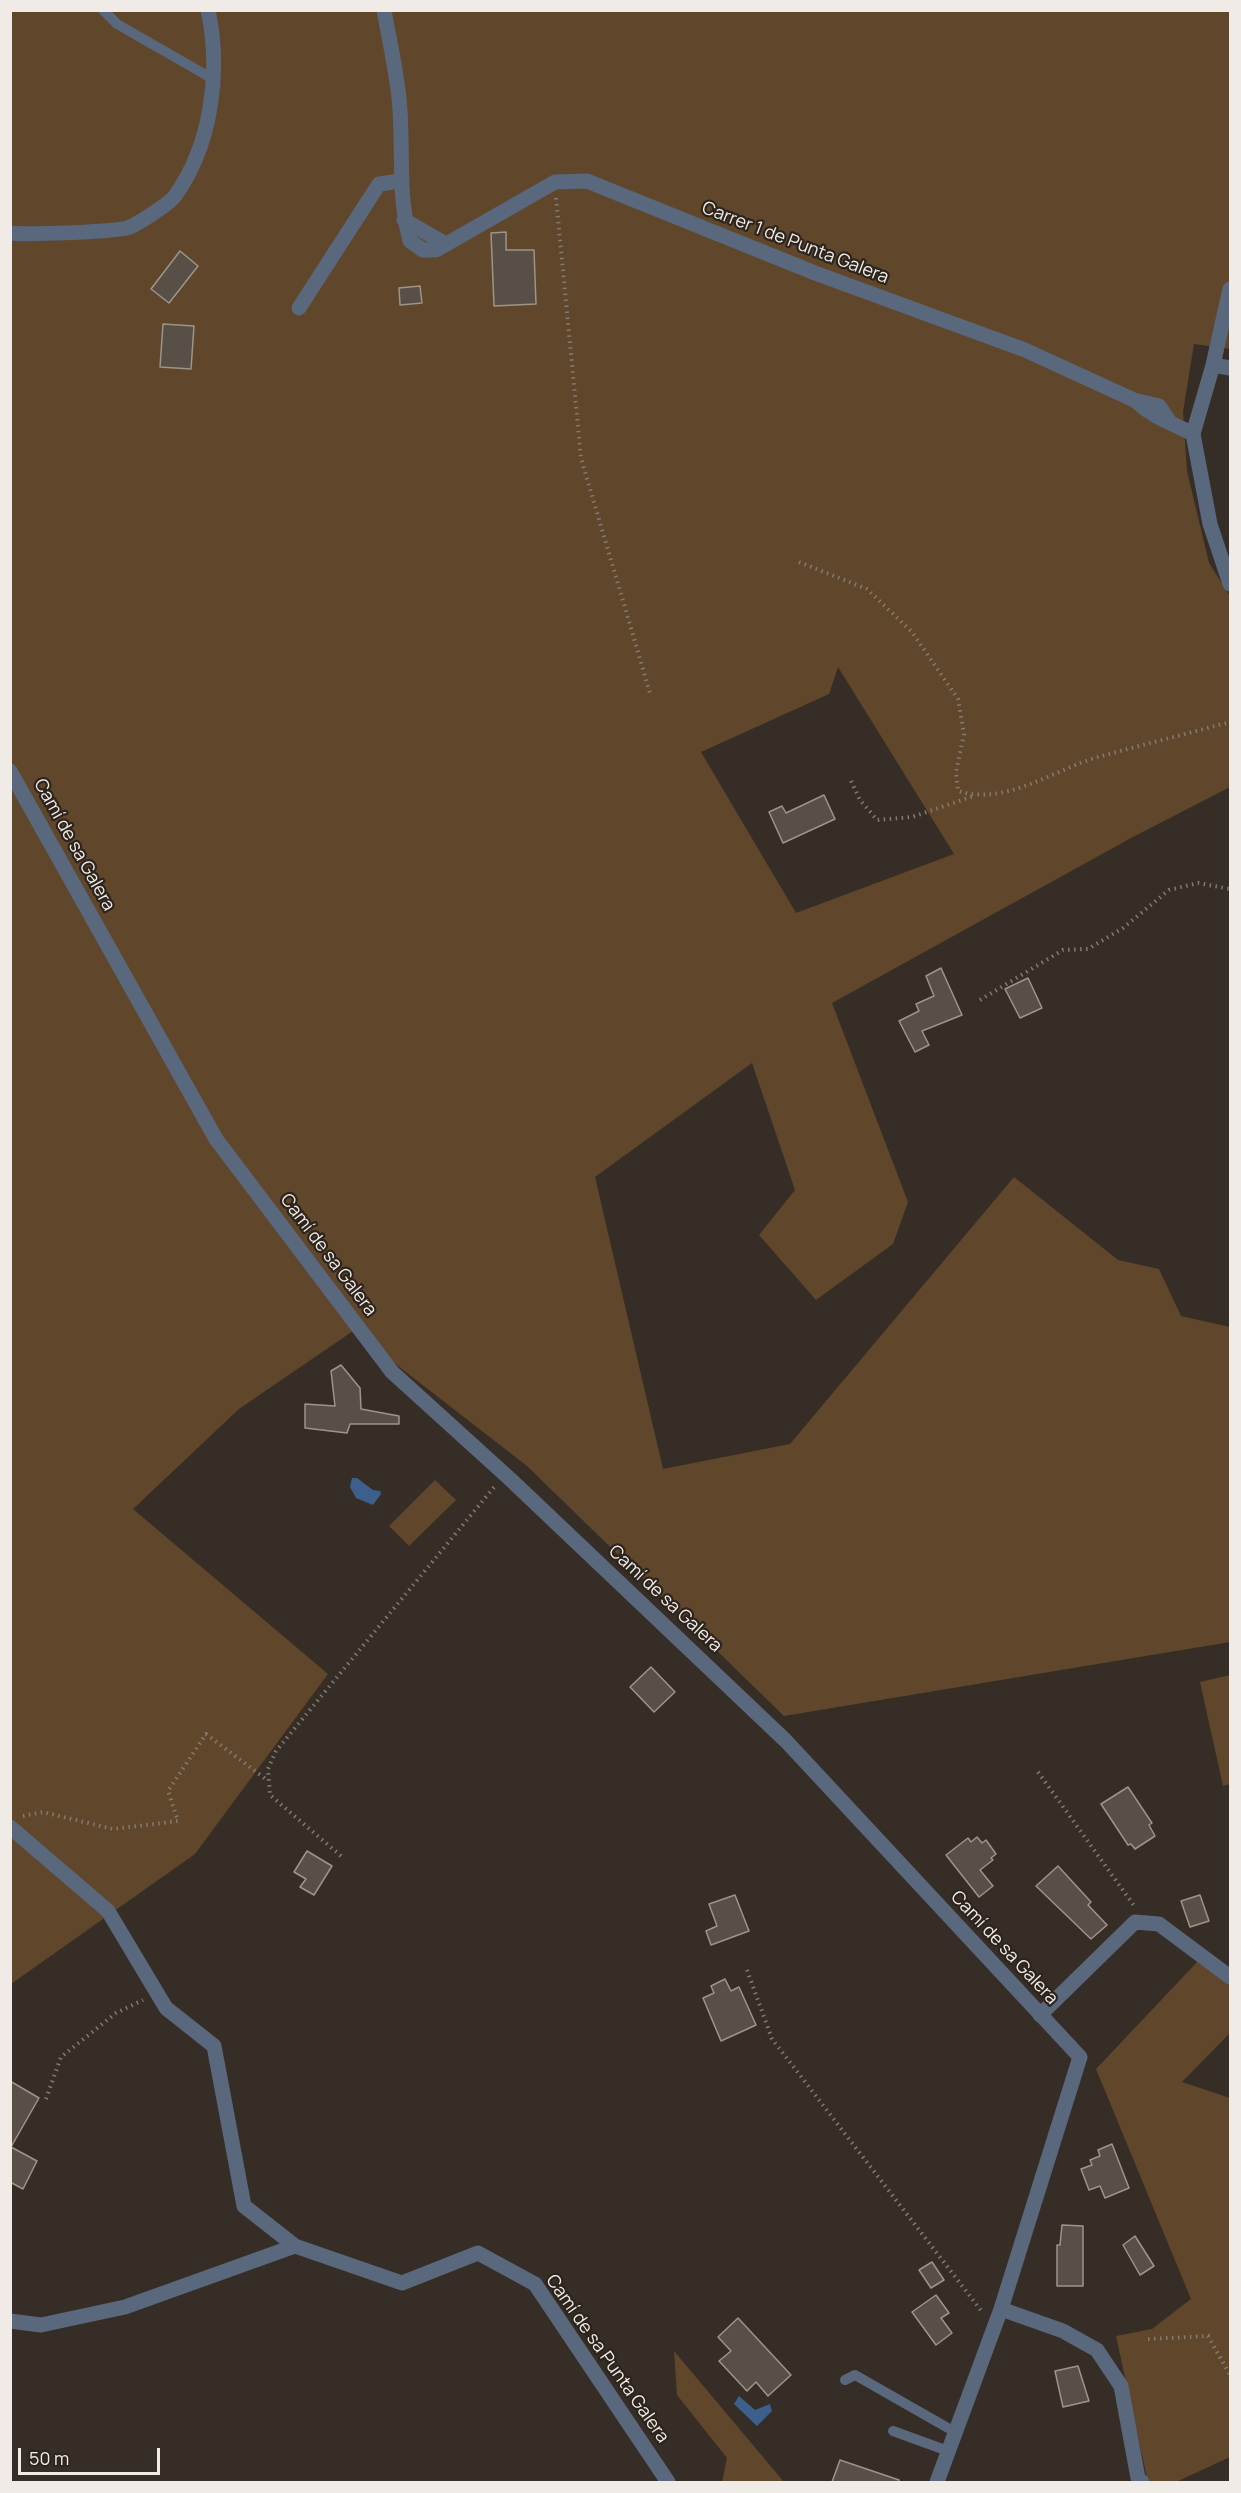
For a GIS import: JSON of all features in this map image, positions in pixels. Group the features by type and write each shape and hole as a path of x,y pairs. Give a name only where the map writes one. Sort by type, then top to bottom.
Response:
{"street":[{"path":"10,233 128,228 174,198 195,159 209,115 214,40 208,10"},
{"name":"Carrer 1 de Punta Galera","path":"384,10 399,98 400,181 404,220 410,241 423,250 436,249 555,182 587,181 815,273 1025,350 1134,400 1154,418 1169,422 1193,434"},
{"path":"299,308 378,184 400,181"},
{"path":"1229,578 1210,524 1193,434 1213,365 1230,289"},
{"path":"1213,365 1230,368"},
{"name":"Camí de sa Galera","path":"10,771 216,1139 392,1372 505,1474 786,1741 1040,2016 1080,2056 1000,2309 937,2482"},
{"name":"Camí de sa Punta Galera","path":"16,1822 108,1911 166,2008 214,2046 244,2206 295,2246 402,2283 478,2253 535,2284 668,2482"},
{"path":"1040,2016 1135,1922 1159,1924 1230,1977"},
{"path":"10,2321 40,2325 125,2307 295,2246"},
{"path":"1000,2309 1063,2331 1096,2350 1121,2386 1138,2478 1142,2482"}],"lane":[{"path":"103,10 117,24 213,79"},
{"path":"845,2380 855,2375 955,2432"},
{"path":"893,2431 948,2451"}],"path":[{"path":"555,182 581,458 650,693"},
{"path":"799,562 867,589 912,632 958,699 964,734 957,772 958,790 975,796"},
{"path":"851,781 860,800 878,820 912,817 975,796 1012,790 1095,758 1230,722"},
{"path":"980,1000 1063,951 1088,949 1123,928 1169,890 1198,883 1230,889"},
{"path":"341,1856 270,1795 267,1780 276,1750 505,1474"},
{"path":"16,1822 43,1812 113,1829 178,1821 168,1791 206,1734 267,1780"},
{"path":"1038,1772 1146,1923"},
{"path":"747,1970 772,2039 993,2326"},
{"path":"46,2099 61,2056 116,2013 157,1994"},
{"path":"1148,2340 1208,2336 1230,2375"}],"shaded area":[{"path":"11,11 1230,11 1230,349 1194,344 1183,412 1187,471 1209,563 1230,596 1230,787 1131,838 832,1003 908,1202 893,1244 816,1300 759,1235 795,1190 752,1063 595,1177 663,1469 790,1444 1014,1177 1118,1260 1159,1269 1181,1316 1230,1327 1230,1642 784,1716 527,1466 353,1331 239,1409 133,1509 328,1674 195,1854 11,1984","holes":["838,667 954,854 796,913 701,752 829,694"]},
{"path":"435,1480 456,1500 409,1546 389,1526"},
{"path":"1230,1675 1230,1784 1223,1786 1200,1682"},
{"path":"1199,1960 1230,1982 1230,2033 1182,2082 1230,2098 1230,2457 1176,2482 1151,2482 1147,2478 1116,2336 1152,2329 1191,2299 1096,2069"},
{"path":"674,2351 784,2482 722,2482 727,2458 677,2395"}],"water":[{"path":"352,1478 357,1478 373,1490 380,1491 381,1494 373,1505 356,1498 350,1487"},
{"path":"739,2396 755,2410 770,2404 772,2411 757,2426 734,2404"}],"building":[{"path":"506,232 506,250 534,250 536,304 494,306 491,233"},
{"path":"180,251 198,266 169,303 151,289"},
{"path":"420,286 422,303 400,305 399,288"},
{"path":"163,324 194,326 191,369 160,367"},
{"path":"824,795 835,819 783,843 769,812 782,806 786,813"},
{"path":"941,968 962,1015 922,1031 929,1045 915,1052 899,1021 919,1011 916,1004 934,996 926,976"},
{"path":"1028,978 1042,1008 1020,1018 1005,989"},
{"path":"341,1365 360,1388 361,1409 399,1416 399,1424 350,1424 347,1433 305,1428 305,1404 335,1406 331,1371"},
{"path":"651,1667 675,1692 654,1712 630,1687"},
{"path":"1128,1787 1152,1823 1149,1825 1155,1836 1135,1849 1131,1844 1128,1845 1101,1804"},
{"path":"977,1837 982,1843 986,1840 996,1854 991,1858 993,1860 980,1870 993,1886 979,1897 946,1855 968,1838 971,1842"},
{"path":"307,1851 332,1866 314,1895 300,1887 306,1879 294,1872"},
{"path":"1058,1866 1091,1902 1088,1905 1107,1925 1091,1939 1036,1886"},
{"path":"735,1895 749,1931 711,1945 706,1931 717,1926 709,1904"},
{"path":"1200,1895 1209,1921 1190,1927 1181,1901"},
{"path":"725,1979 731,1991 739,1987 756,2025 721,2041 703,1998 714,1993 711,1986"},
{"path":"10,2081 39,2098 11,2147 37,2161 23,2189 10,2182"},
{"path":"1112,2144 1129,2188 1105,2198 1100,2186 1089,2190 1081,2169 1092,2165 1090,2160 1100,2156 1098,2150"},
{"path":"1062,2225 1083,2226 1083,2286 1057,2286 1057,2245 1060,2245"},
{"path":"1135,2236 1154,2266 1140,2275 1123,2245"},
{"path":"932,2262 944,2280 931,2288 919,2270"},
{"path":"936,2295 949,2313 941,2318 952,2333 936,2345 912,2312"},
{"path":"738,2318 791,2375 768,2396 756,2382 747,2391 719,2361 731,2351 718,2337"},
{"path":"1078,2366 1089,2401 1063,2407 1055,2371"},
{"path":"840,2460 899,2480 899,2482 832,2482"}]}
